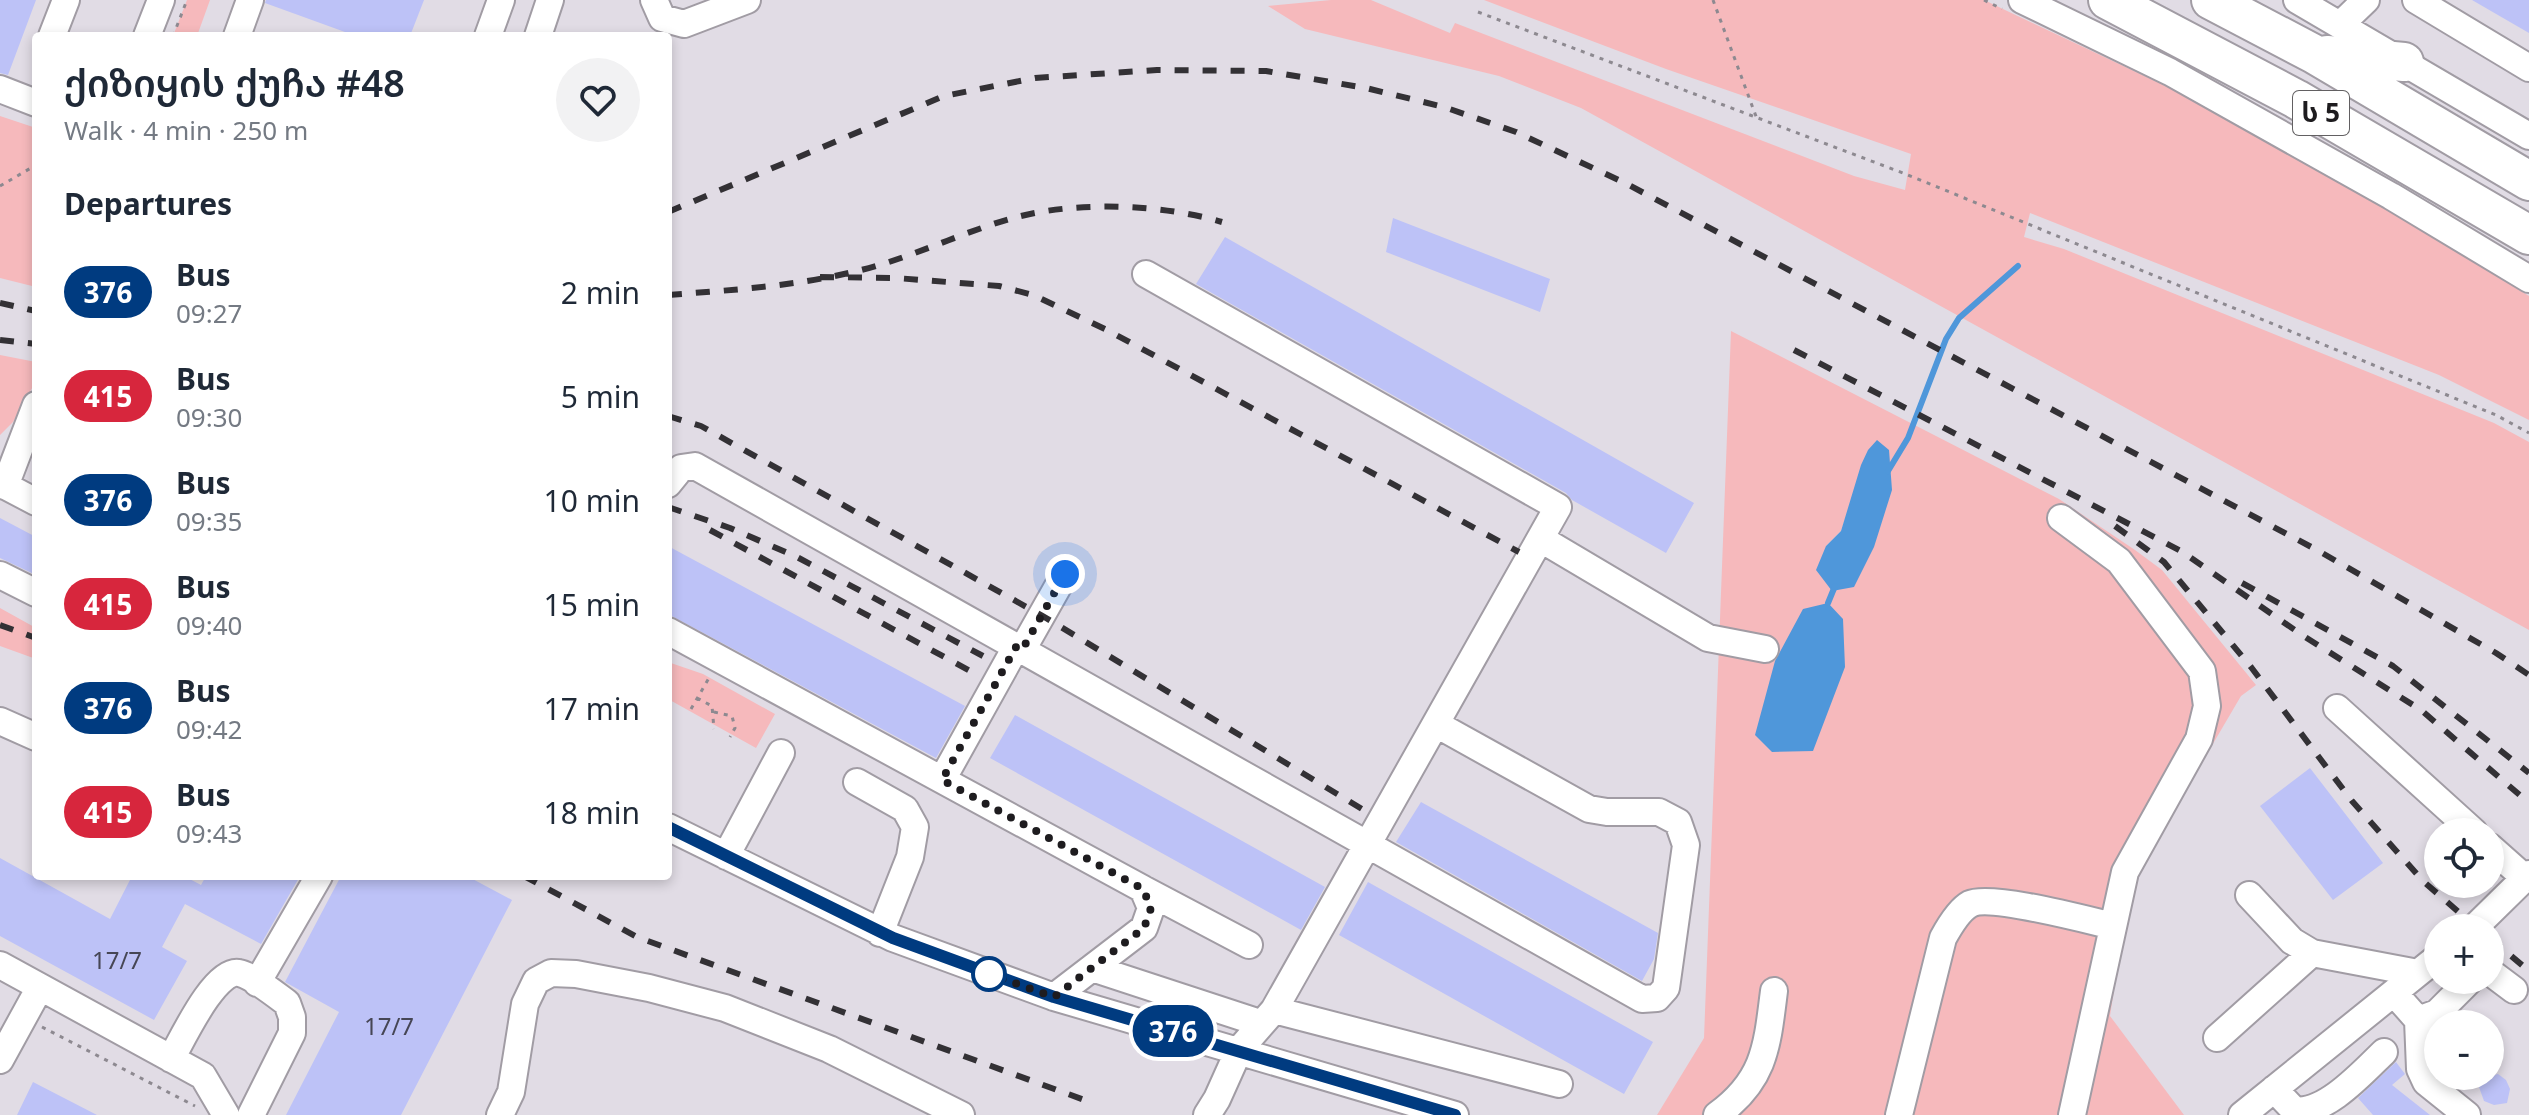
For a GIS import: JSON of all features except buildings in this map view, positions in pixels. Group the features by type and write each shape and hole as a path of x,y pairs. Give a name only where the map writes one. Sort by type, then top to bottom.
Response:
{"highway":[{"name":"ს 5","path":"2108,0 2296,99 2529,235"},
{"name":"ს 5","path":"2211,0 2314,54 2529,181"},
{"path":"2314,54 2404,62"}],"street":[{"path":"54,32 66,0"},
{"path":"149,32 161,0"},
{"path":"238,32 250,0"},
{"path":"489,32 501,0"},
{"path":"539,32 550,0"},
{"path":"654,0 662,18 684,24 706,8 747,0"},
{"path":"2022,0 2170,72 2391,196 2529,279"},
{"path":"2297,0 2529,136"},
{"path":"2340,25 2366,0"},
{"path":"2416,0 2529,68"},
{"path":"0,89 32,95"},
{"path":"1146,274 1558,507 1267,1016 1239,1050 1207,1115"},
{"path":"32,415 3,484 32,500"},
{"path":"672,479 681,468 695,466 1642,999 1657,998 1666,988 1686,845 1678,822 1659,812 1589,809 1436,724"},
{"path":"2061,518 2119,561 2202,671 2207,706 2199,739 2125,872 2072,1115"},
{"path":"1541,539 1708,638 1765,649"},
{"path":"942,780 1065,574"},
{"path":"0,575 32,591"},
{"path":"672,633 1249,945"},
{"path":"2337,708 2459,818"},
{"path":"0,721 32,735"},
{"path":"726,856 781,753"},
{"path":"857,782 905,809 915,827 910,857 880,933"},
{"path":"672,829 880,933 1054,997 1455,1115"},
{"path":"2488,914 2527,876 2504,858"},
{"path":"257,983 317,880"},
{"path":"1054,997 1144,928 1151,908 1143,889"},
{"path":"2249,895 2292,941 2312,953 2424,965"},
{"path":"1899,1115 1943,938 1951,924 1971,904 1992,901 2113,926"},
{"path":"2217,1038 2312,953"},
{"path":"0,965 203,1076 214,1112"},
{"path":"1092,968 1267,1016 1559,1084"},
{"path":"2242,1115 2424,968"},
{"path":"171,1059 215,984 228,973 240,973 287,1003 292,1017 292,1033 251,1115"},
{"path":"500,1115 511,1092 525,1004 536,981 551,973 620,982 725,1008 829,1049 961,1115"},
{"path":"2504,983 2522,997"},
{"path":"0,1060 40,987"},
{"path":"1717,1115 1754,1080 1767,1045 1774,991"},
{"path":"2394,993 2418,1020 2420,1069 2426,1082 2467,1115"},
{"path":"2418,1020 2437,1013 2456,994"},
{"path":"2274,1089 2294,1110 2312,1109 2339,1095 2384,1052"}],"path":[{"path":"175,32 187,0"},
{"path":"1713,0 1757,119"},
{"path":"1478,12 1903,173 2481,409 2529,433"},
{"path":"0,186 32,167"},
{"path":"691,709 719,659"},
{"path":"697,698 712,706 714,729"},
{"path":"714,712 732,716 735,728 730,737"},
{"path":"40,1026 214,1112"}],"shaded area":[{"path":"187,0 210,0 198,32 175,32"},
{"path":"1371,0 1450,33 1455,23 1854,176 1905,190 1911,154 1666,69 1484,0 1984,0 2170,88 2379,203 2529,296 2529,420 2439,375 2030,213 2024,237 2064,249 2494,423 2529,442 2529,630 1581,108 1499,76 1305,29 1268,6"},
{"path":"0,116 32,127 32,286 0,278"},
{"path":"1731,331 2059,499 2135,550 2162,570 2256,685 2241,696 2130,885 2110,1016 2184,1115 1657,1115 1704,1038","holes":["1868,450 1832,591 1826,546 1841,531"]},
{"path":"0,355 32,361 32,388 13,422 0,435"},
{"path":"0,608 32,626 32,658 0,646"},
{"path":"672,663 703,674 775,714 756,748 672,701"}],"water":[{"path":"1877,440 1889,450 1892,490 1874,547 1854,587 1832,591 1816,570 1826,546 1841,531 1861,465"},
{"path":"1828,603 1843,619 1845,667 1813,751 1772,752 1755,735 1775,661 1803,609"}],"waterway":[{"path":"1888,471 1908,438 1946,339 1959,318 2018,266"},
{"path":"1828,603 1835,586"}],"railway":[{"path":"672,210 944,96 1035,78 1157,70 1266,71 1366,88 1444,107 1516,132 1625,183 2317,550 2529,675"},
{"path":"672,295 765,287 861,270 997,223 1066,208 1146,208 1222,222"},
{"path":"820,277 896,278 999,286 1033,295 1107,330 1519,552"},
{"path":"0,303 32,310"},
{"path":"0,340 32,344"},
{"path":"1794,350 2181,551 2302,635 2421,710 2529,803"},
{"path":"672,417 701,426 1041,615 1362,809"},
{"path":"672,508 730,528 795,556 983,656"},
{"path":"2115,526 2164,562 2251,667 2352,801 2423,881 2461,914"},
{"path":"710,530 974,673"},
{"path":"2242,583 2393,666 2529,773"},
{"path":"0,625 32,637"},
{"path":"531,880 637,937 1090,1102"},
{"path":"2504,950 2529,971"}],"bus line":[{"name":"376","path":"672,829 862,925 1054,997 1455,1115"}],"route":[{"path":"989,974 1054,997 1144,928 1151,908 1143,889 942,780 1016,647 1022,650 1065,574"}]}
